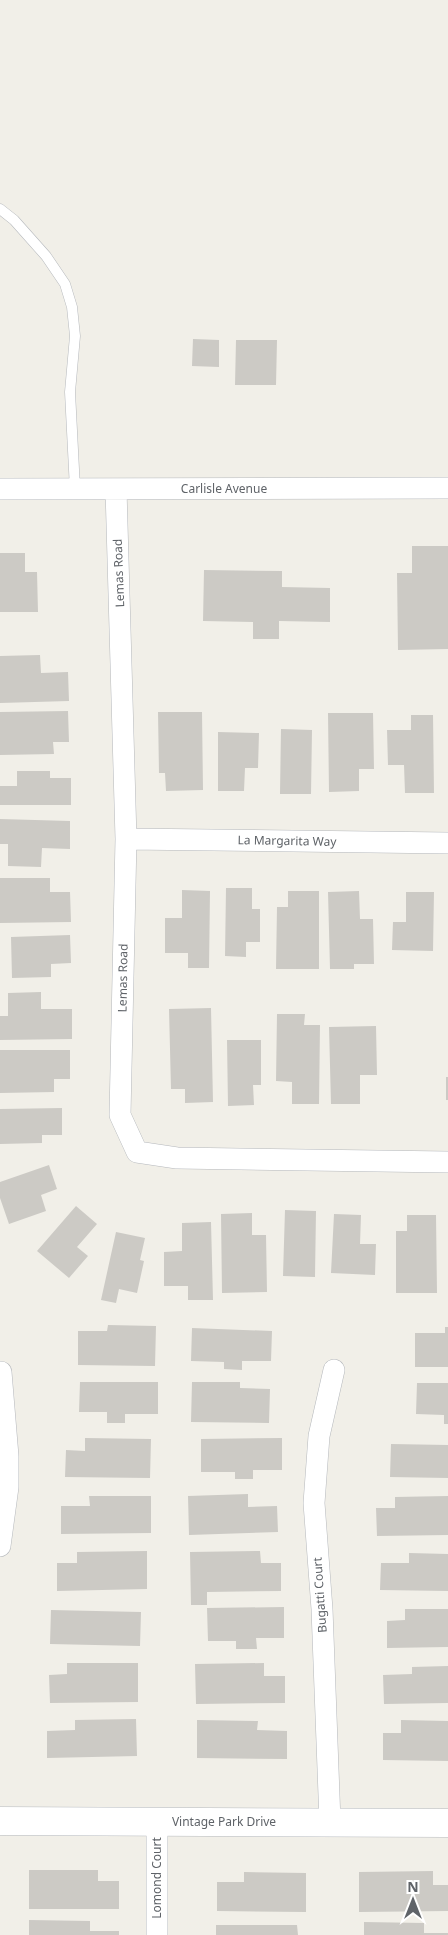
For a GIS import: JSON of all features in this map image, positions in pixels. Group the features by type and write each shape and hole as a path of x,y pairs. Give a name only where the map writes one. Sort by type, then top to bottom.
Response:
{"street":[{"name":"Carlisle Avenue","path":"0,489 448,488"},
{"name":"Lemas Road","path":"116,489 126,839 120,1115 137,1152 176,1158 448,1162"},
{"name":"La Margarita Way","path":"126,839 448,843"},
{"name":"Bugatti Court","path":"330,1822 322,1609 314,1502 319,1436 334,1370"},
{"path":"0,1546 8,1488 8,1456 1,1372"},
{"name":"Vintage Park Drive","path":"0,1821 448,1823"},
{"name":"Lomond Court","path":"157,1822 157,1935"}],"lane":[{"path":"0,209 14,220 46,256 65,284 72,307 75,336 70,392 75,489"}],"building":[{"path":"193,339 219,340 219,367 192,366"},
{"path":"236,340 277,340 276,385 235,385"},
{"path":"412,546 448,546 448,649 398,650 397,573 412,573"},
{"path":"0,553 25,553 25,572 37,572 38,612 0,612"},
{"path":"204,570 282,571 282,587 330,588 330,622 279,621 279,639 253,639 253,622 203,621"},
{"path":"40,655 41,673 68,672 69,701 0,703 0,656"},
{"path":"68,711 69,742 53,742 54,754 0,755 0,712"},
{"path":"158,712 202,712 203,790 166,791 165,773 159,773"},
{"path":"328,713 373,713 374,769 359,769 359,791 329,792"},
{"path":"411,715 433,715 434,793 405,793 404,765 388,765 387,730 411,730"},
{"path":"281,729 312,730 311,794 280,794"},
{"path":"218,732 259,733 258,768 245,768 244,791 218,791"},
{"path":"17,771 50,771 50,778 71,778 71,805 0,805 0,786 17,786"},
{"path":"0,819 70,821 70,849 42,848 41,867 8,866 8,844 0,844"},
{"path":"0,878 50,878 50,892 70,892 71,922 0,923"},
{"path":"226,888 252,888 252,909 260,909 260,942 246,942 246,957 225,956"},
{"path":"182,890 210,891 209,968 188,968 188,953 165,953 165,918 182,918"},
{"path":"288,891 319,891 319,969 276,969 277,907 288,907"},
{"path":"359,891 360,919 373,919 374,964 354,964 354,969 330,969 328,892"},
{"path":"406,892 434,892 433,951 392,950 393,922 406,922"},
{"path":"70,935 71,963 51,964 51,977 12,978 11,937"},
{"path":"41,992 41,1009 72,1009 72,1039 0,1040 0,1016 8,1016 8,993"},
{"path":"211,1008 213,1102 185,1103 185,1089 171,1089 169,1009"},
{"path":"277,1014 305,1014 304,1025 320,1025 319,1104 292,1104 292,1082 276,1081"},
{"path":"376,1026 377,1075 360,1075 360,1104 331,1104 329,1027"},
{"path":"227,1040 261,1040 261,1085 253,1085 254,1105 228,1106"},
{"path":"0,1050 70,1050 70,1079 54,1079 54,1092 0,1093"},
{"path":"446,1077 448,1077 448,1100 446,1100"},
{"path":"62,1108 62,1135 42,1135 42,1143 0,1144 0,1109"},
{"path":"49,1165 57,1189 41,1195 46,1211 9,1224 0,1198 0,1182"},
{"path":"76,1206 97,1224 77,1247 88,1256 69,1278 37,1251"},
{"path":"285,1210 316,1211 315,1277 283,1276"},
{"path":"252,1213 252,1235 266,1235 267,1292 222,1293 221,1214"},
{"path":"334,1214 361,1215 360,1244 376,1244 375,1275 331,1273"},
{"path":"407,1215 436,1215 437,1293 396,1293 396,1231 407,1231"},
{"path":"211,1222 213,1300 188,1300 188,1286 164,1286 164,1252 182,1251 182,1223"},
{"path":"116,1232 145,1238 140,1260 144,1261 137,1293 119,1289 116,1303 101,1300"},
{"path":"108,1325 156,1326 155,1366 78,1365 78,1331 107,1331"},
{"path":"445,1327 448,1327 448,1367 415,1367 415,1333 445,1333"},
{"path":"192,1328 272,1331 271,1361 242,1361 242,1370 224,1369 224,1362 191,1361"},
{"path":"80,1382 158,1382 158,1414 125,1414 125,1423 107,1423 107,1412 79,1412"},
{"path":"192,1382 240,1382 240,1388 270,1389 269,1423 191,1422"},
{"path":"417,1383 448,1383 448,1424 444,1424 444,1415 416,1414"},
{"path":"85,1438 151,1439 150,1478 65,1477 66,1450 85,1451"},
{"path":"282,1438 282,1470 253,1470 253,1479 235,1479 235,1472 201,1472 201,1439"},
{"path":"391,1444 448,1445 448,1478 390,1477"},
{"path":"248,1494 248,1507 277,1506 278,1532 189,1535 188,1496"},
{"path":"89,1496 151,1496 151,1533 61,1534 61,1506 90,1506"},
{"path":"448,1496 448,1535 377,1536 376,1508 395,1508 395,1497"},
{"path":"147,1551 147,1589 57,1591 57,1563 77,1563 77,1552"},
{"path":"260,1551 261,1563 281,1563 281,1591 207,1592 207,1605 191,1605 190,1552"},
{"path":"409,1553 448,1554 448,1591 380,1590 381,1563 409,1563"},
{"path":"284,1607 284,1638 256,1638 257,1649 236,1649 236,1641 208,1641 207,1608"},
{"path":"405,1609 448,1609 448,1647 387,1648 387,1621 405,1620"},
{"path":"51,1610 141,1612 140,1646 50,1644"},
{"path":"67,1663 138,1663 138,1702 50,1703 49,1675 67,1674"},
{"path":"264,1663 264,1676 285,1676 285,1703 196,1704 195,1664"},
{"path":"448,1666 448,1703 384,1704 383,1675 412,1674 412,1667"},
{"path":"136,1719 137,1756 47,1758 47,1731 75,1730 75,1720"},
{"path":"197,1720 258,1721 257,1730 287,1731 287,1759 197,1758"},
{"path":"401,1720 448,1721 448,1761 383,1760 383,1733 401,1733"},
{"path":"29,1870 98,1870 98,1881 119,1881 119,1909 29,1909"},
{"path":"433,1871 433,1885 448,1885 448,1911 359,1912 359,1872"},
{"path":"244,1872 306,1873 306,1912 217,1911 217,1882 244,1882"},
{"path":"29,1920 90,1921 90,1931 119,1931 119,1935 29,1935"},
{"path":"364,1922 424,1923 424,1933 448,1933 448,1935 364,1935"},
{"path":"216,1925 297,1925 298,1935 216,1935"}]}
